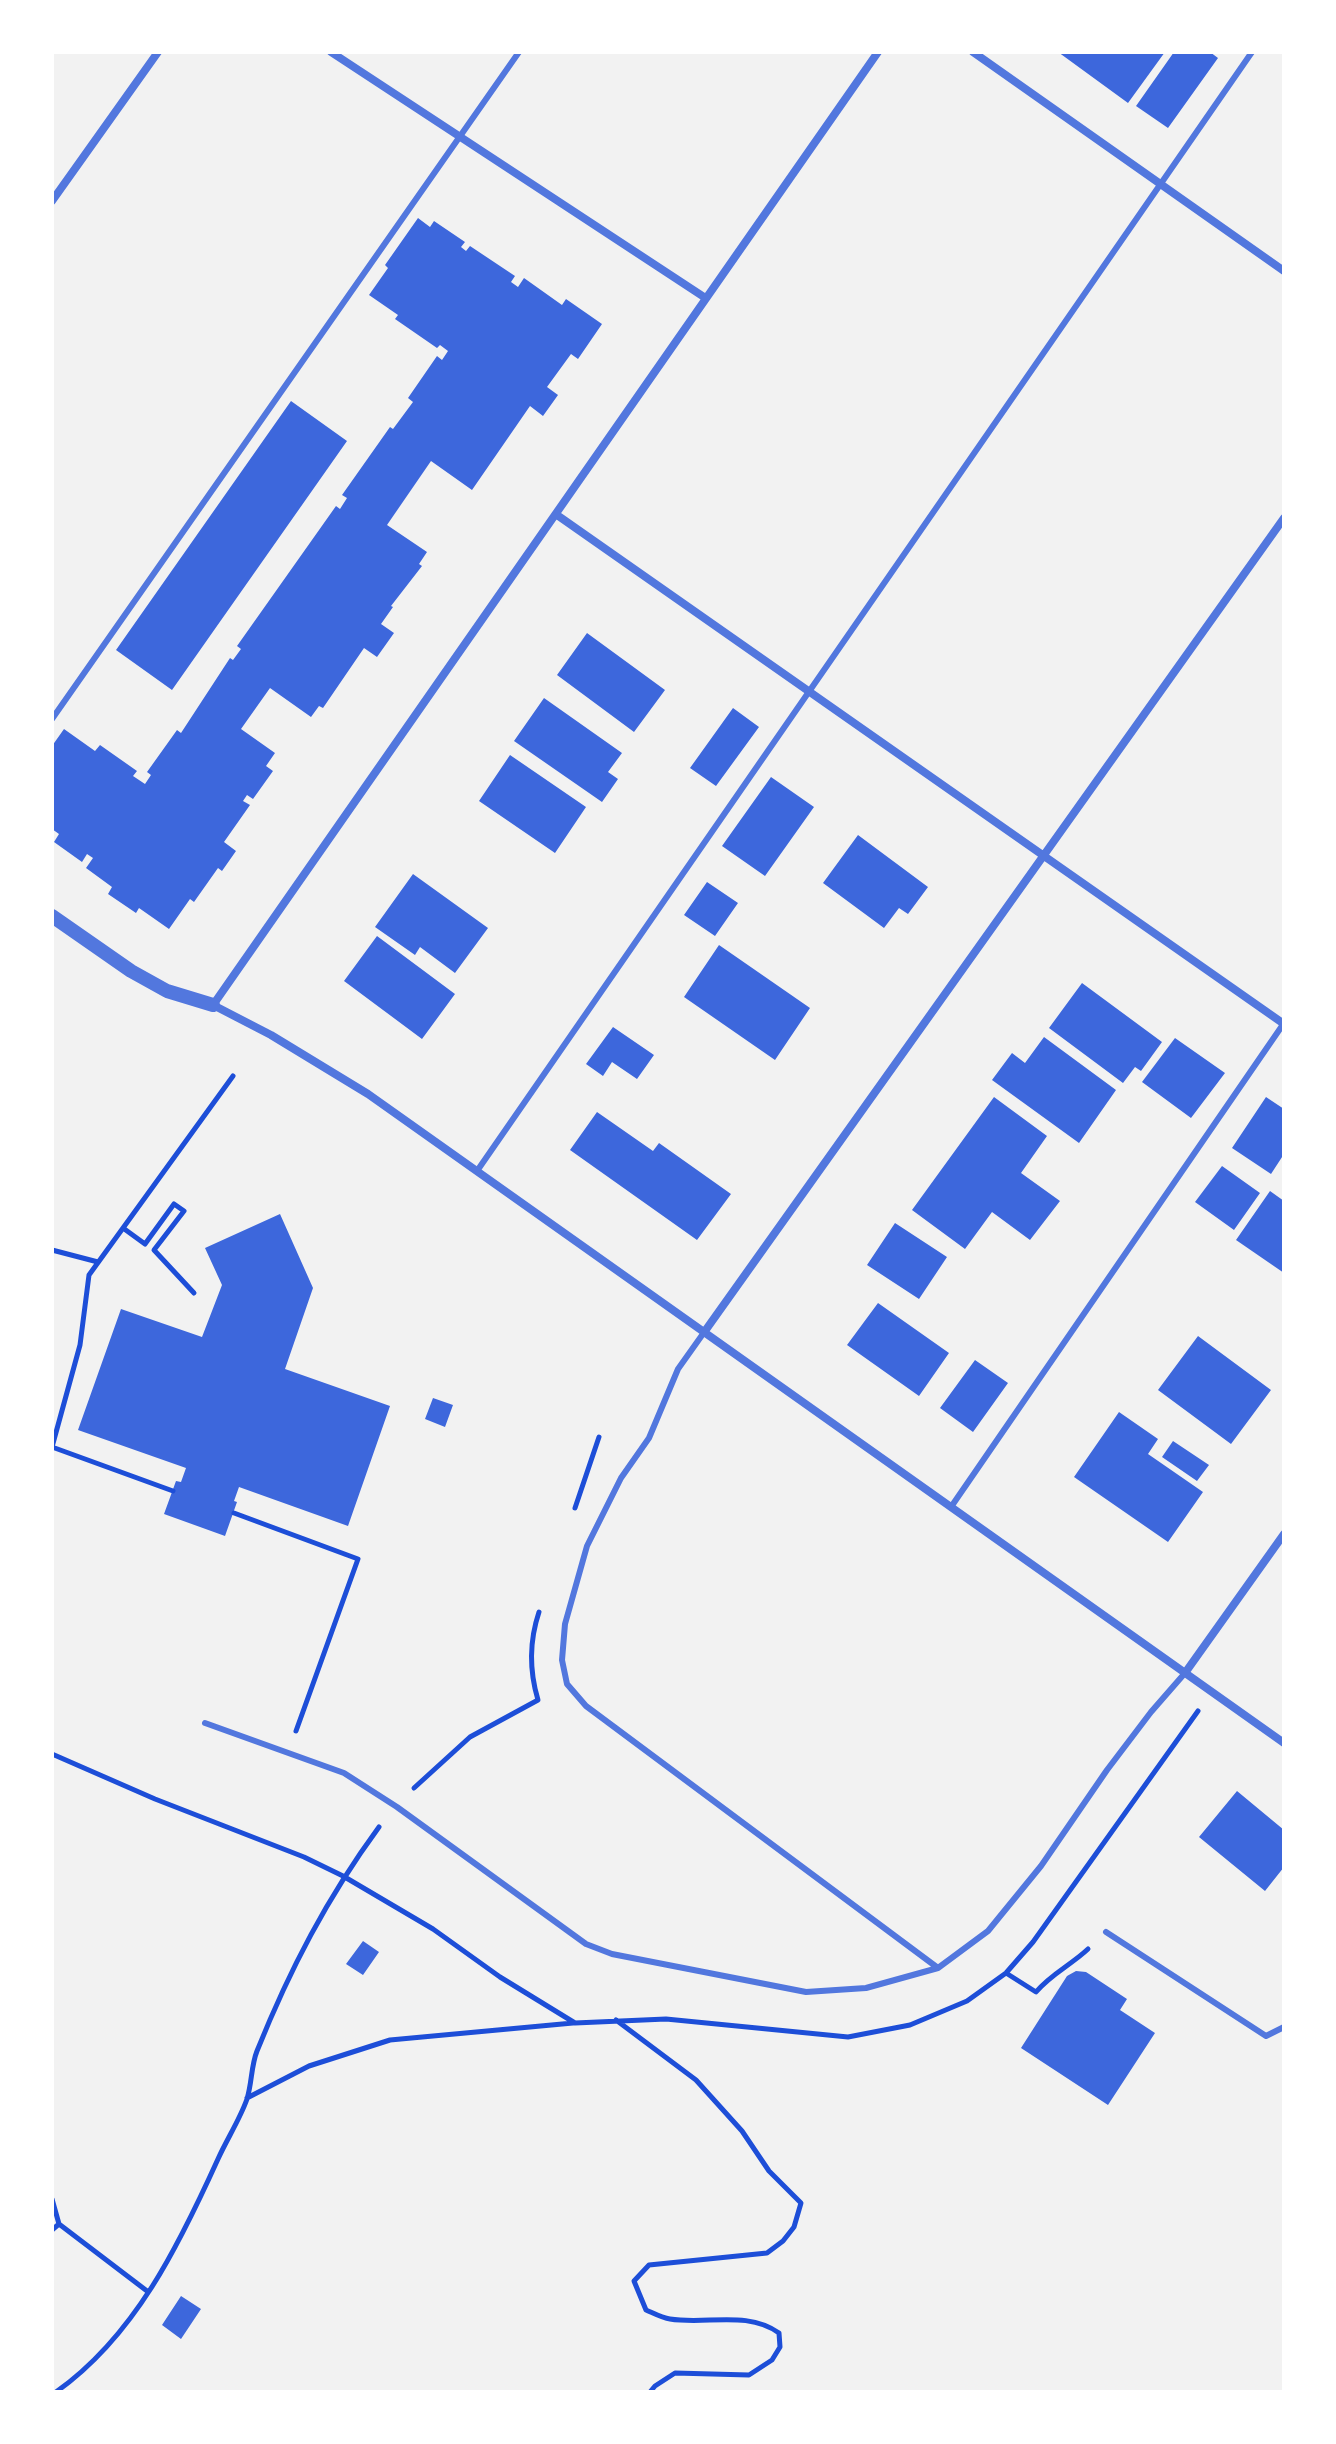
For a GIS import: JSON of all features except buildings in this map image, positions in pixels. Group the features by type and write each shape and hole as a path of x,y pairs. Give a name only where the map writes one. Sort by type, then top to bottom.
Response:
{"street":[{"path":"52,201 158,52"},
{"path":"331,52 704,297"},
{"path":"213,1005 557,515 704,297 878,52"},
{"path":"973,52 1284,271"},
{"path":"557,515 1284,1024"},
{"path":"705,1331 1284,518"},
{"path":"52,916 131,971 167,991 213,1005 271,1035 368,1094 1284,1743"},
{"path":"1185,1673 1284,1534"}],"lane":[{"path":"52,719 519,52"},
{"path":"477,1171 1252,52"},
{"path":"951,1507 1284,1024"},
{"path":"705,1331 678,1369 649,1438 621,1478 587,1546 565,1624 562,1660 567,1684 586,1706 938,1968"},
{"path":"205,1723 344,1773 397,1807 586,1944 612,1954 806,1992 866,1988 938,1968 988,1931 1041,1866 1133,1735 1185,1673"},
{"path":"1106,1932 1266,2036 1284,2027"}],"path":[{"path":"173,1491 52,1447 80,1345 89,1275 233,1076"},
{"path":"123,1228 145,1244 174,1204 184,1211 154,1250 194,1293"},
{"path":"52,1250 98,1262"},
{"path":"575,1509 599,1437"},
{"path":"234,1513 358,1559 288,1753"},
{"path":"414,1788 470,1737 538,1700 531,1678 531,1646 540,1609"},
{"path":"247,2099 309,2066 390,2040 575,2023 666,2019 848,2037 910,2025 967,2001 1006,1973 1033,1942 1211,1692"},
{"path":"52,1754 155,1799 304,1857 343,1876 433,1929 500,1977 575,2023"},
{"path":"56,2392 75,2379 123,2328 179,2244 247,2099 255,2055 317,1920 343,1876 379,1827"},
{"path":"1006,1973 1036,1992 1106,1932"},
{"path":"616,2020 696,2080 742,2131 769,2171 801,2203 794,2227 783,2241 767,2253 649,2265 640,2272 634,2281 646,2310 669,2319 724,2319 768,2325 779,2333 780,2347 772,2360 749,2375 675,2373 650,2392"},
{"path":"52,2199 59,2224 147,2291"},
{"path":"52,2230 59,2224"}]}
